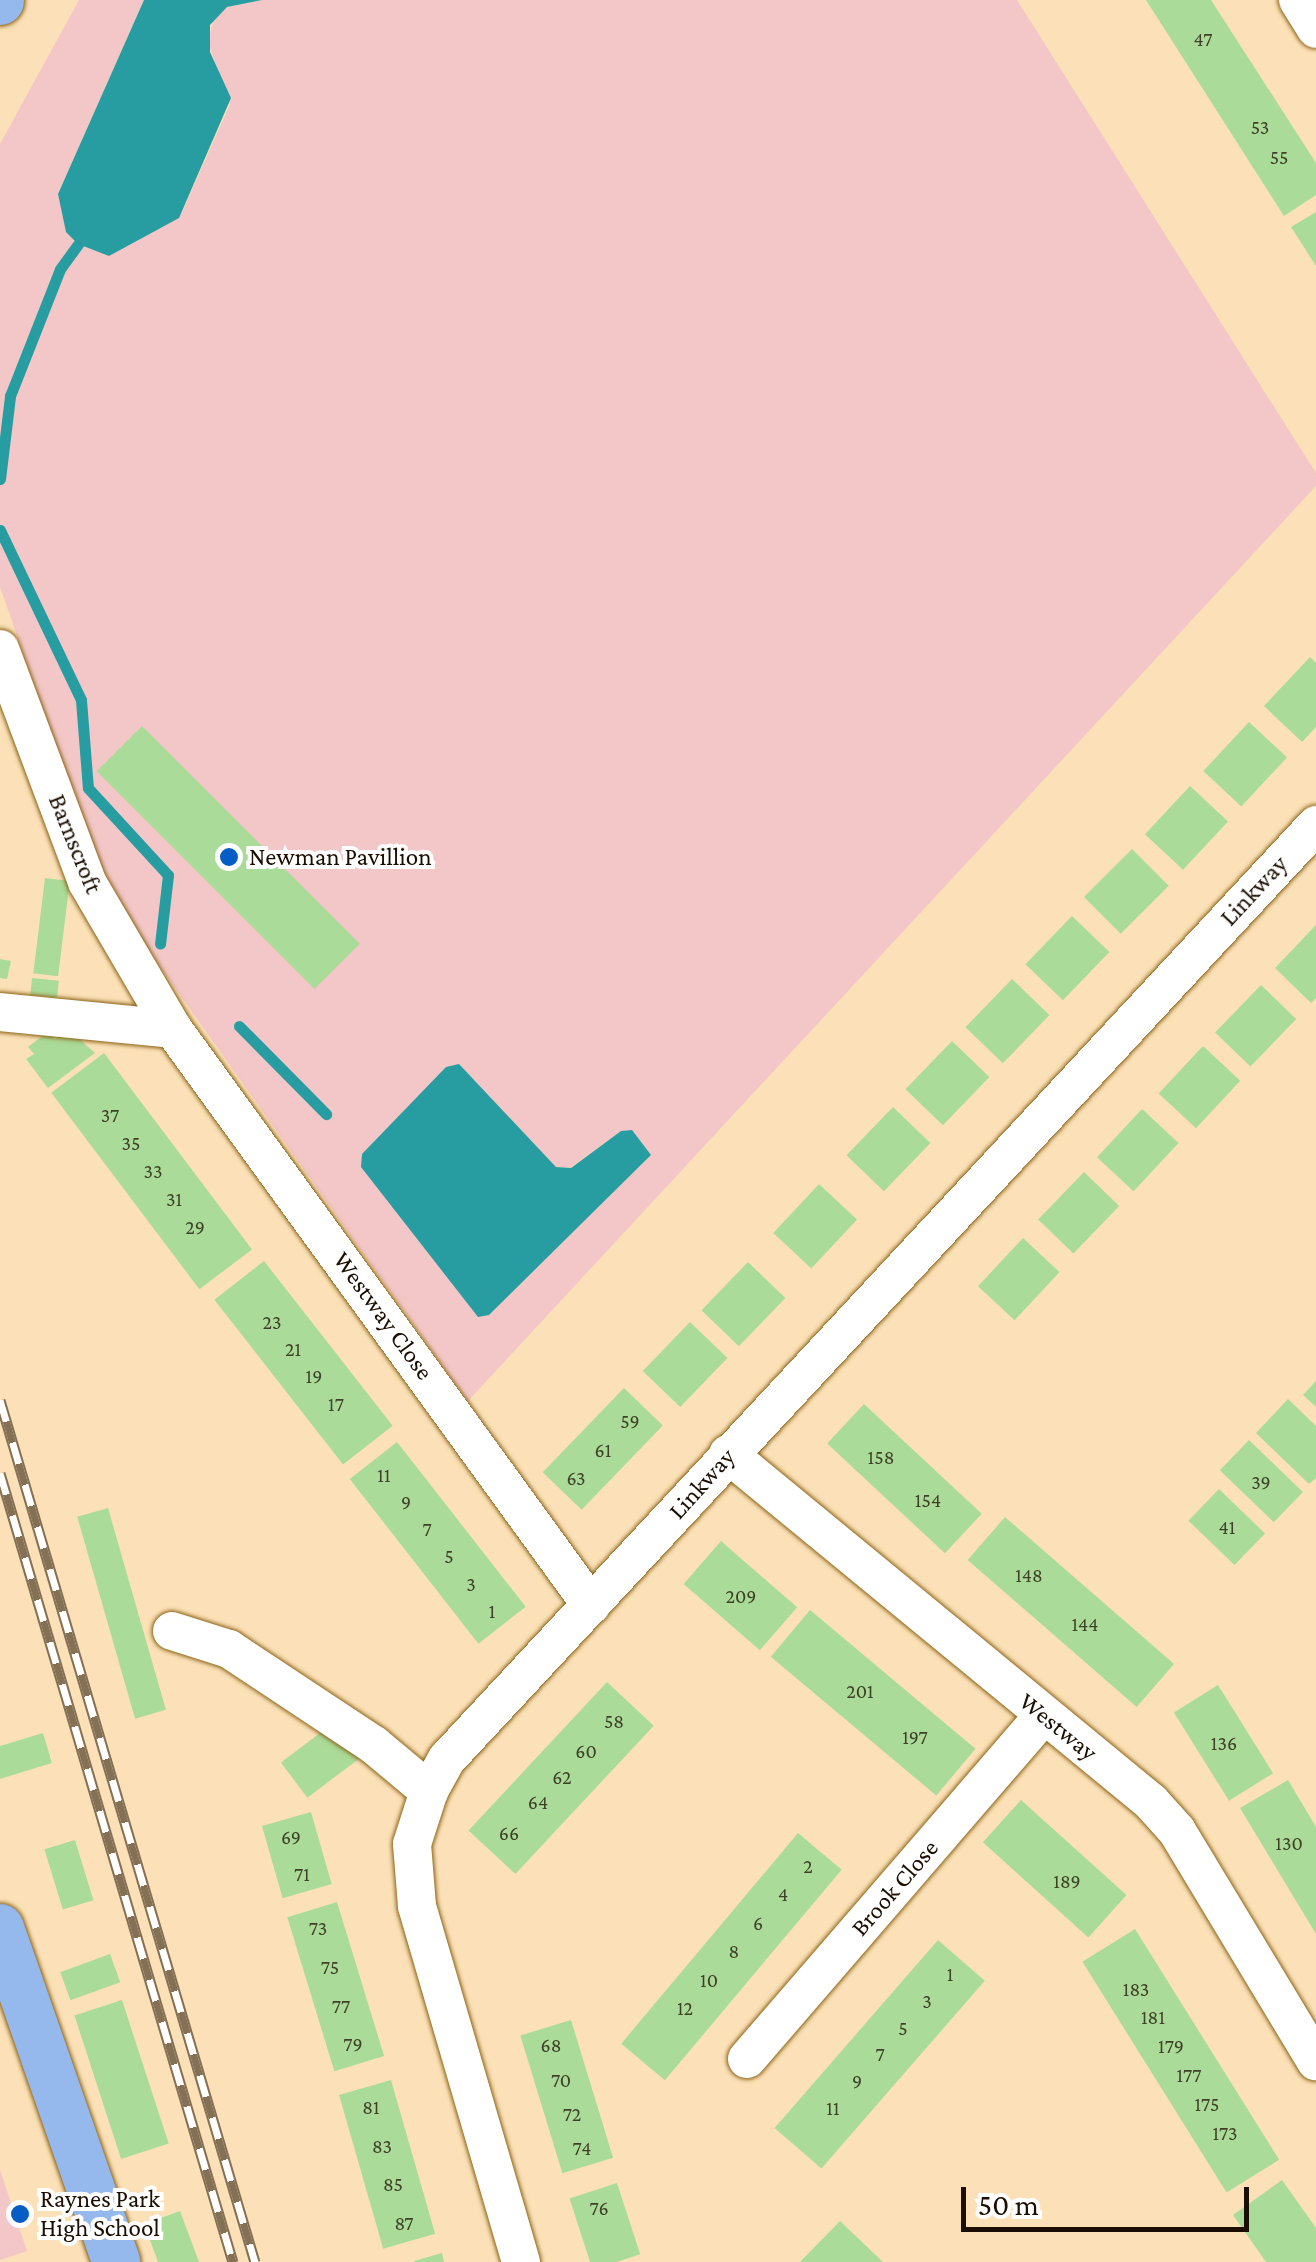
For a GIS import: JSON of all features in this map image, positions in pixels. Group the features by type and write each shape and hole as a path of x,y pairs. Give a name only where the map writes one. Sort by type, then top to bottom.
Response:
{"main road":[{"path":"0,1928 116,2262"}],"street":[{"path":"1298,0 1316,29"},
{"name":"Barnscroft","path":"0,648 87,882 173,1028"},
{"name":"Linkway","path":"521,2262 417,1906 412,1844 429,1791 447,1760 1316,825"},
{"path":"0,1012 173,1028"},
{"name":"Westway Close","path":"173,1028 591,1604"},
{"name":"Westway","path":"728,1454 1152,1802 1176,1831 1316,2062"},
{"path":"172,1631 229,1649 374,1746 429,1791"},
{"name":"Brook Close","path":"747,2059 1043,1716"}],"shaded area":[{"path":"79,0 144,0 58,194 109,256 182,212 230,104 208,43 214,17 227,7 262,0 1017,0 1316,473 1316,486 468,1401 107,892 0,587 0,144","holes":["459,1065 556,1167 570,1168 621,1131 651,1155 489,1315 478,1316"]},
{"path":"0,2170 27,2251 0,2260"}],"water":[{"path":"144,0 262,0 227,7 210,25 210,52 231,98 179,218 109,256 78,244 66,232 58,194"},
{"path":"459,1064 556,1167 571,1168 621,1131 632,1130 651,1155 489,1315 478,1317 361,1167 362,1154 446,1067"}],"building":[{"path":"1146,0 1211,0 1316,163 1316,195 1284,216"},
{"path":"1316,212 1316,266 1291,227"},
{"path":"1310,657 1316,663 1316,727 1302,742 1264,706"},
{"path":"1249,722 1287,757 1241,806 1203,771"},
{"name":"Newman Pavillion","path":"142,726 360,944 315,989 97,771"},
{"path":"1190,786 1228,821 1183,870 1145,834"},
{"path":"1132,849 1169,886 1121,934 1084,897"},
{"path":"45,878 70,881 58,976 33,973"},
{"path":"1072,916 1109,952 1063,1000 1025,964"},
{"path":"1316,925 1316,998 1311,1003 1275,968"},
{"path":"0,959 11,961 7,979 0,978"},
{"path":"32,978 59,981 57,998 30,995"},
{"path":"1012,979 1049,1015 1003,1063 965,1027"},
{"path":"1261,985 1296,1019 1250,1067 1215,1032"},
{"path":"68,1029 95,1053 48,1088 26,1059 34,1054 28,1047 49,1031 55,1039"},
{"path":"952,1041 989,1077 943,1125 905,1089"},
{"path":"1203,1046 1240,1081 1196,1128 1159,1094"},
{"path":"104,1053 252,1249 199,1289 51,1093"},
{"path":"893,1107 930,1143 884,1191 846,1155"},
{"path":"1142,1109 1179,1143 1134,1191 1097,1157"},
{"path":"1084,1172 1119,1206 1073,1254 1038,1219"},
{"path":"819,1184 857,1219 811,1268 773,1233"},
{"path":"1023,1238 1060,1272 1015,1320 978,1286"},
{"path":"264,1261 393,1426 343,1464 214,1300"},
{"path":"748,1262 785,1298 739,1346 701,1310"},
{"path":"690,1322 727,1358 680,1407 643,1371"},
{"path":"1316,1381 1316,1407 1303,1395"},
{"path":"624,1388 663,1426 582,1510 543,1472"},
{"path":"1288,1399 1316,1426 1316,1478 1309,1484 1256,1433"},
{"path":"864,1404 982,1514 945,1553 827,1443"},
{"path":"1249,1440 1303,1492 1274,1522 1220,1470"},
{"path":"397,1442 526,1607 478,1644 350,1479"},
{"path":"1219,1489 1265,1533 1234,1565 1188,1521"},
{"path":"108,1508 166,1710 135,1719 77,1517"},
{"path":"1005,1517 1174,1664 1137,1707 968,1560"},
{"path":"721,1541 797,1607 760,1650 684,1584"},
{"path":"810,1610 975,1749 936,1796 771,1657"},
{"path":"607,1682 654,1726 515,1874 469,1830"},
{"path":"1218,1685 1273,1773 1229,1801 1174,1713"},
{"path":"336,1721 362,1756 307,1798 281,1763"},
{"path":"43,1733 52,1763 0,1779 0,1746"},
{"path":"1288,1780 1316,1827 1316,1934 1240,1808"},
{"path":"1021,1800 1127,1895 1088,1937 983,1842"},
{"path":"311,1812 332,1884 283,1898 262,1826"},
{"path":"798,1833 842,1870 665,2080 621,2044"},
{"path":"75,1840 93,1900 63,1910 44,1849"},
{"path":"337,1902 384,2056 334,2071 287,1917"},
{"path":"1135,1929 1279,2160 1227,2193 1082,1962"},
{"path":"938,1940 985,1981 821,2169 775,2128"},
{"path":"110,1954 120,1982 70,2000 60,1972"},
{"path":"122,2000 169,2144 121,2159 74,2015"},
{"path":"571,2020 613,2158 562,2173 520,2035"},
{"path":"391,2080 435,2234 383,2249 339,2095"},
{"path":"1282,2180 1316,2228 1316,2262 1266,2262 1233,2215"},
{"path":"617,2183 640,2254 617,2262 590,2262 569,2198"},
{"path":"180,2211 199,2262 158,2262 144,2224"},
{"path":"840,2221 883,2262 800,2262"},
{"path":"442,2253 444,2262 414,2261"}],"waterway":[{"path":"0,479 10,396 60,269 78,244"},
{"path":"0,530 81,700 88,788 168,875 160,944"},
{"path":"239,1026 326,1114"}],"railway":[{"path":"0,1400 255,2262"},
{"path":"0,1473 233,2262"}],"place":[{"name":"Newman Pavillion","path":"229,857"},
{"name":"Raynes Park High School","path":"20,2214"}]}
